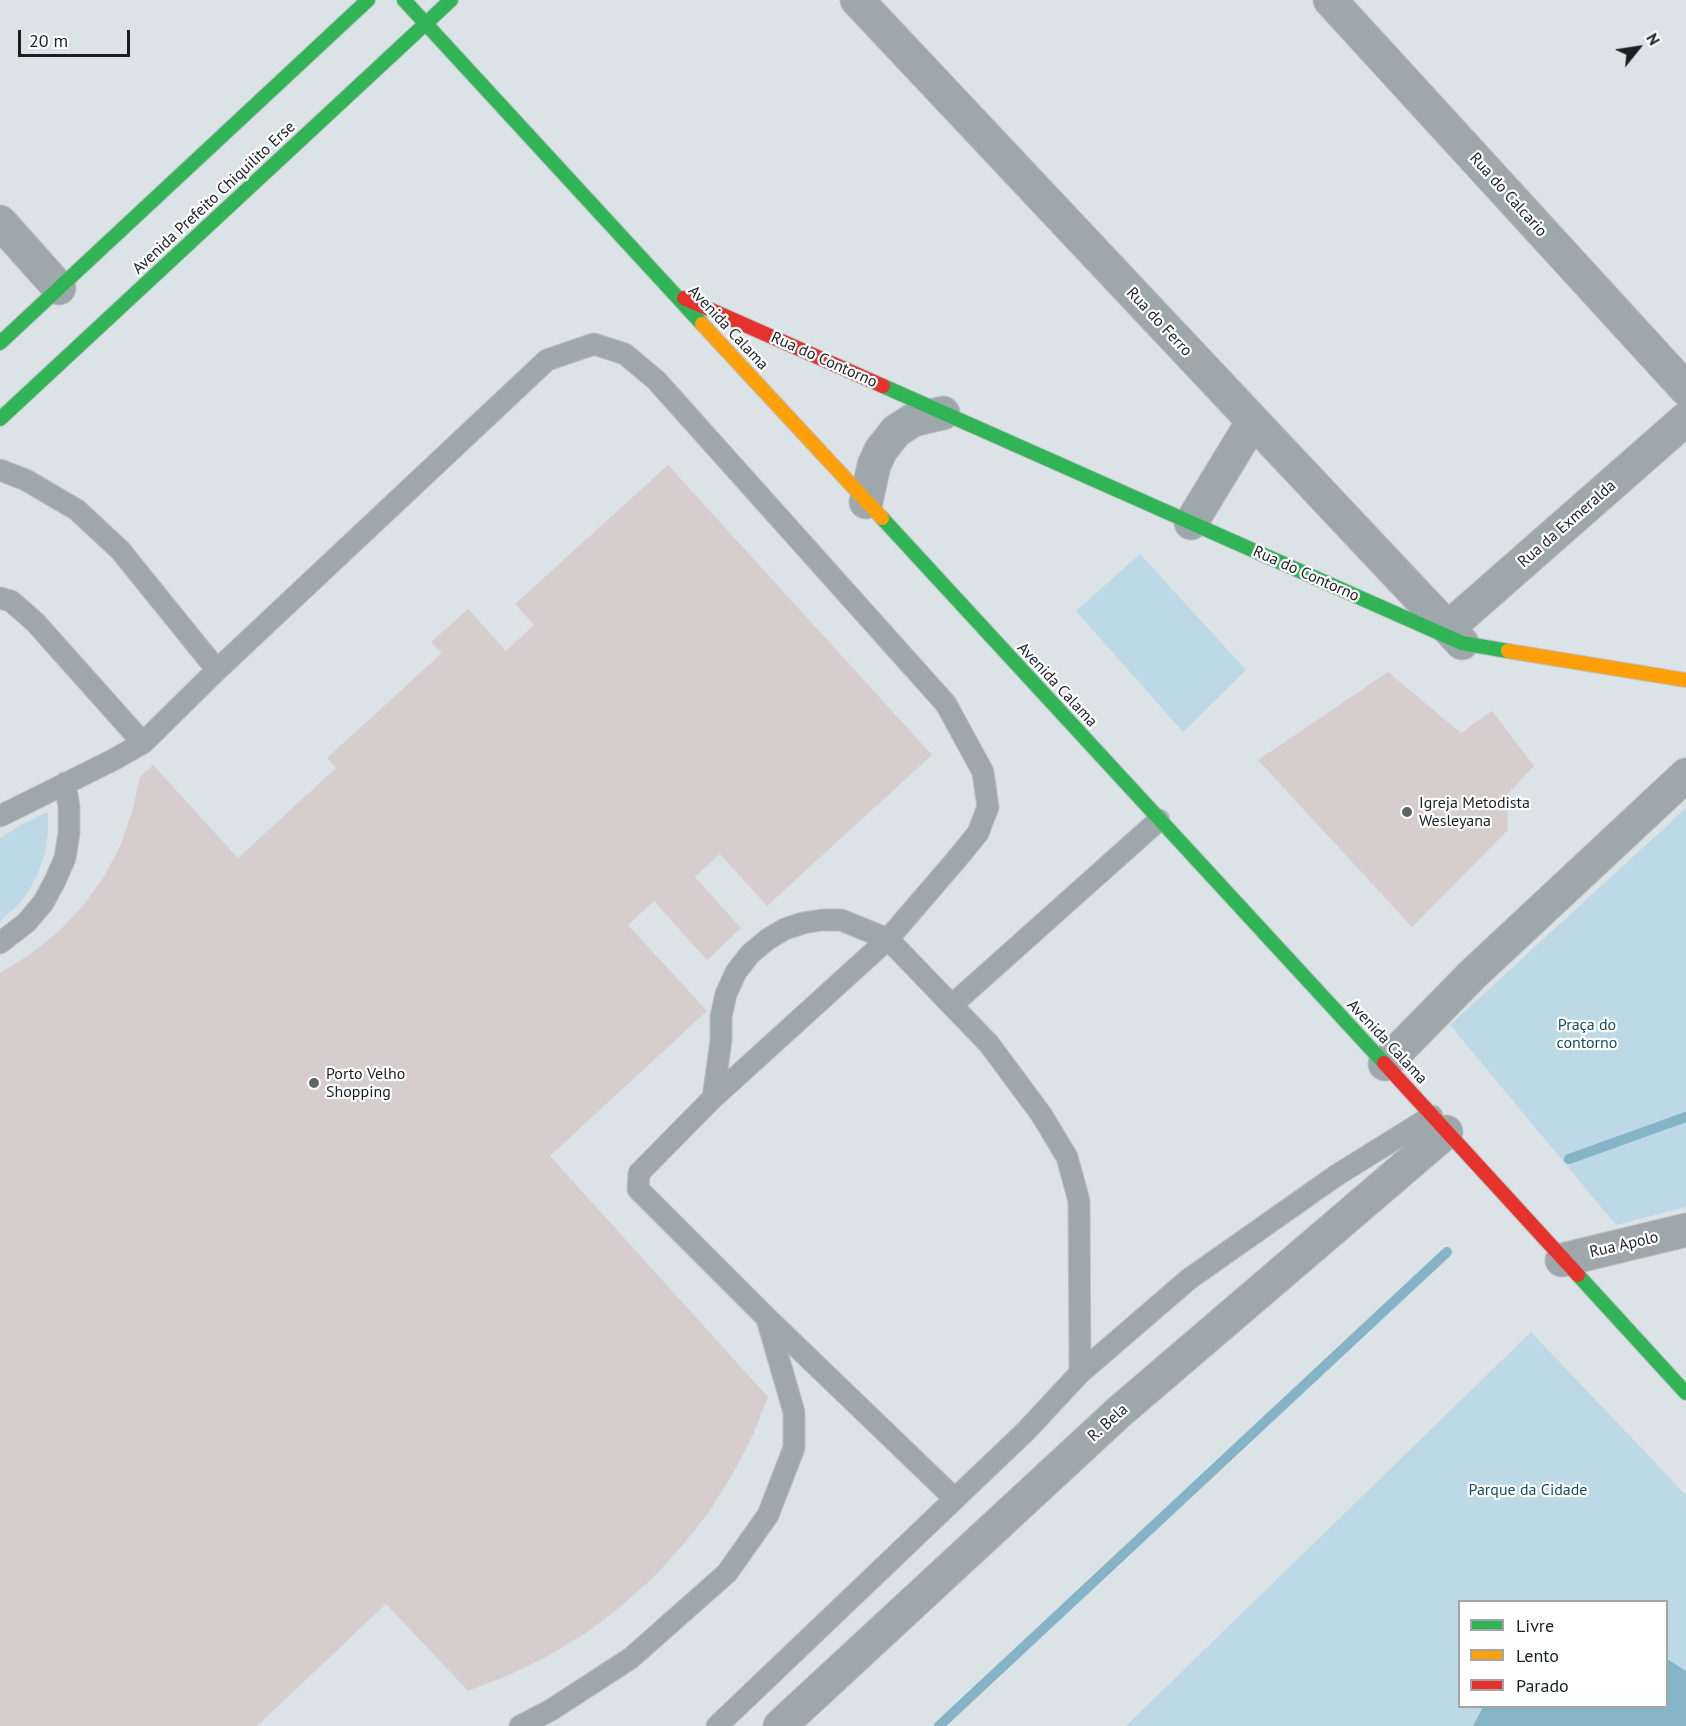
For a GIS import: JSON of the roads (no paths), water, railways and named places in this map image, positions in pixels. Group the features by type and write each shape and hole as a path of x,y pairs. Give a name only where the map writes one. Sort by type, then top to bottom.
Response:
{"main road":[{"path":"0,343 368,0"},
{"name":"Avenida Calama","path":"404,0 1686,1394"},
{"name":"Avenida Prefeito Chiquilito Erse","path":"0,419 451,0"},
{"name":"Rua do Contorno","path":"673,293 1191,523 1455,636 1686,680"}],"street":[{"name":"Rua do Ferro","path":"857,0 1455,636"},
{"name":"Rua do Calcario","path":"1330,0 1686,389"},
{"path":"0,222 59,288"},
{"path":"866,502 874,465 881,450 896,431 913,420 943,413"},
{"name":"Rua da Exmeralda","path":"1455,636 1686,419"},
{"path":"1191,523 1253,421"},
{"path":"1384,1064 1472,975 1686,776"},
{"name":"R. Bela","path":"780,1726 1119,1413 1439,1124"},
{"name":"Rua Apolo","path":"1562,1260 1686,1230"}],"lane":[{"path":"0,816 113,760 143,742 547,360 594,344 625,354 656,380 946,704 983,772 988,807 978,833 888,939 713,1098 639,1173 638,1189 767,1318 955,1499"},
{"path":"0,470 26,480 77,510 120,550 217,670"},
{"path":"0,598 10,602 35,622 143,742"},
{"path":"0,943 26,923 43,903 55,881 64,858 69,833 69,807 65,783"},
{"path":"952,1005 1159,820"},
{"path":"713,1098 721,1040 721,1017 726,994 736,972 750,954 768,939 785,930 803,923 822,920 841,920 888,939 989,1044 1041,1114 1067,1157 1079,1201 1080,1373"},
{"path":"717,1726 1026,1431 1080,1373 1189,1278 1337,1175 1439,1124"},
{"path":"520,1726 551,1710 631,1658 727,1573 768,1515 794,1448 794,1412 767,1318"}],"waterway":[{"path":"1569,1159 1686,1117"},
{"path":"939,1726 1447,1252"}],"place":[{"name":"Igreja Metodista Wesleyana","path":"1407,812"},
{"name":"Porto Velho Shopping","path":"314,1083"}],"park label":[{"name":"Praça do contorno","path":"1587,1034"},
{"name":"Parque da Cidade","path":"1528,1490"}]}
